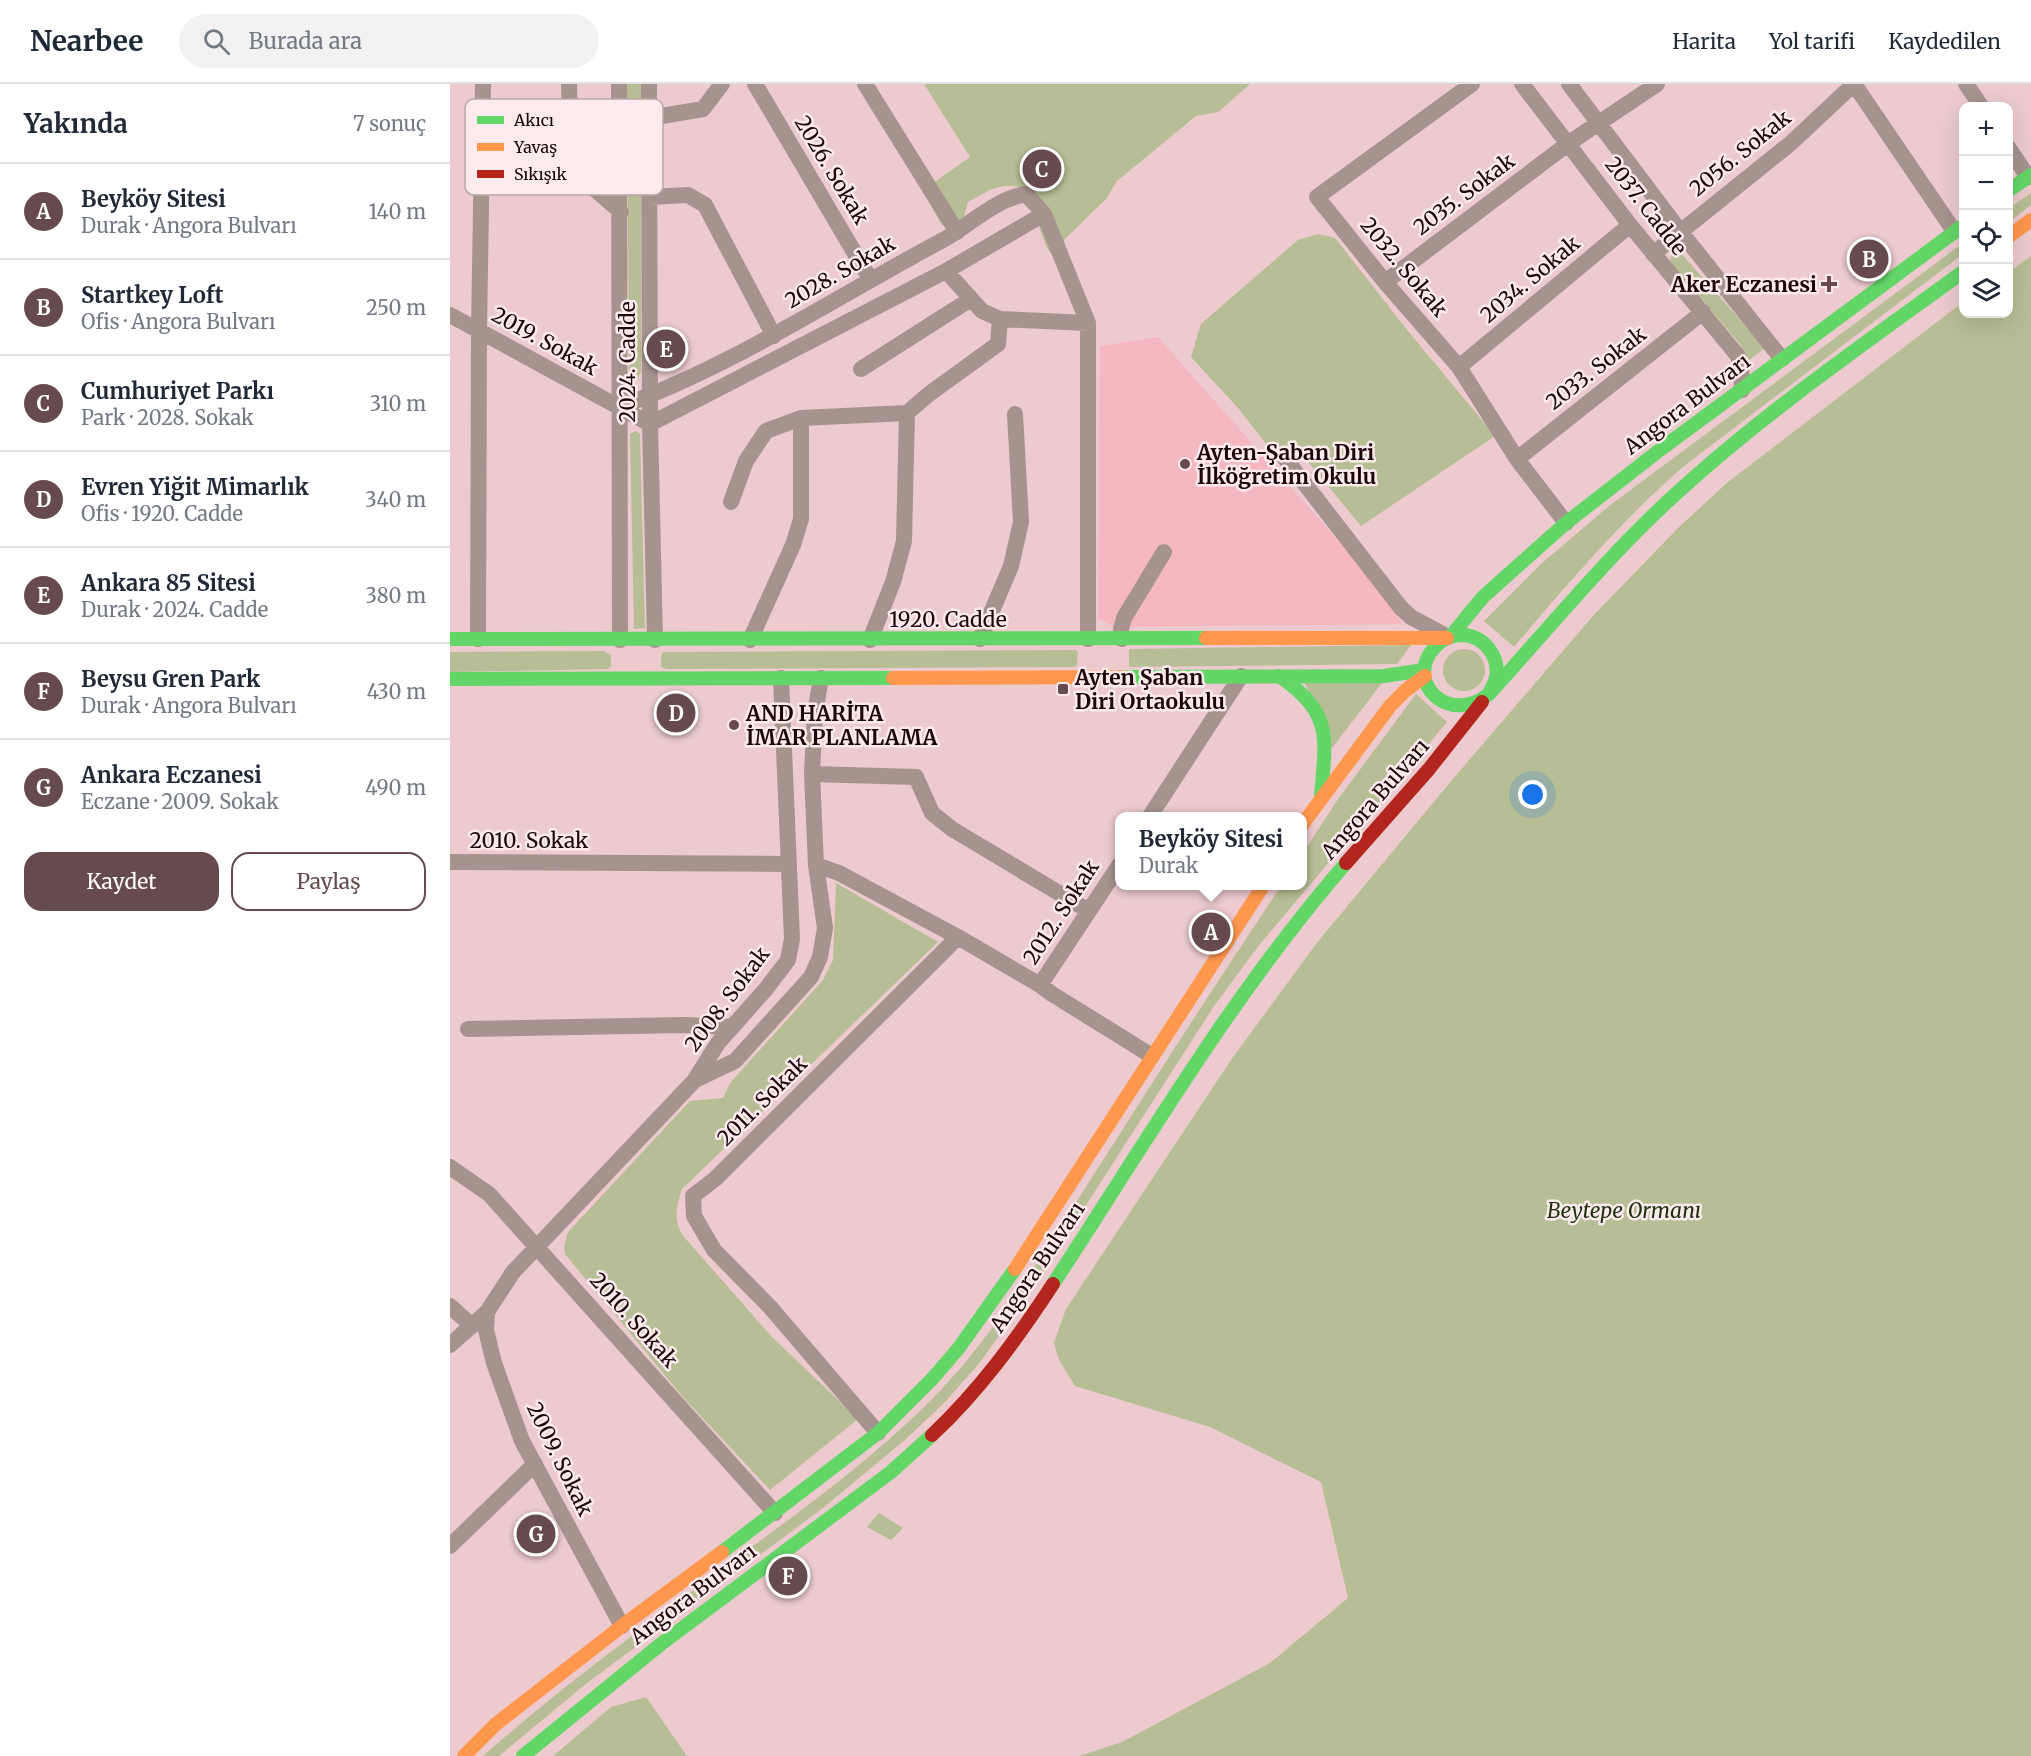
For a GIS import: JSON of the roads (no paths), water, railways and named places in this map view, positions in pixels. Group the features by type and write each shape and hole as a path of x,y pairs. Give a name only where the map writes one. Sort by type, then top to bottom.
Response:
{"main road":[{"path":"2013,188 2030,176"},
{"path":"2013,233 2031,220"},
{"name":"Angora Bulvarı","path":"1307,817 1394,702 1425,673 1427,658 1436,644 1449,637 1483,597 1566,523 1661,449 1959,228"},
{"name":"Angora Bulvarı","path":"523,1756 661,1644 891,1472 968,1399 1029,1320 1263,964 1360,846 1448,748 1486,698 1605,562 1700,471 1959,275"},
{"name":"Angora Bulvarı","path":"1449,637 1472,636 1485,643 1493,654 1497,675 1486,698"},
{"name":"1920. Cadde","path":"450,639 655,645 750,640 980,639 1122,644 1449,637"},
{"path":"450,679 620,672 781,678 1123,671 1241,676 1384,676 1425,673 1432,693 1446,705 1465,707 1486,698"},
{"path":"1279,676 1308,698 1321,722 1324,755 1321,796"},
{"name":"Angora Bulvarı","path":"464,1756 496,1724 878,1433 933,1378 1007,1281 1260,890"}],"street":[{"path":"483,84 483,99"},
{"path":"569,84 569,99"},
{"name":"2024. Cadde","path":"620,84 620,99"},
{"path":"663,116 703,109 722,84"},
{"name":"2026. Sokak","path":"755,84 870,279"},
{"path":"865,84 957,232"},
{"name":"2032. Sokak","path":"1472,84 1317,197 1459,368 1516,459 1566,523"},
{"name":"2037. Cadde","path":"1522,84 1653,254 1738,356 1743,390"},
{"name":"2037. Cadde","path":"1569,84 1680,231 1782,359"},
{"name":"2035. Sokak","path":"1386,282 1569,143 1657,84"},
{"path":"1854,84 1959,228"},
{"name":"2056. Sokak","path":"1653,254 1791,143 1854,84"},
{"path":"1966,84 1978,102"},
{"path":"2013,154 2030,176"},
{"name":"2028. Sokak","path":"619,407 649,396 774,336 870,279 957,232 1010,196 1026,194 1044,214 1089,323"},
{"path":"478,639 481,195"},
{"path":"601,195 621,213"},
{"name":"2024. Cadde","path":"620,645 621,195"},
{"path":"650,197 688,195 705,206 774,336"},
{"name":"2024. Cadde","path":"650,197 649,396 655,645"},
{"path":"650,424 945,271 1044,214"},
{"name":"2034. Sokak","path":"1459,368 1630,225"},
{"path":"945,271 982,311 1000,319 1089,323 1088,644"},
{"path":"861,369 971,299"},
{"name":"2033. Sokak","path":"1516,459 1703,312"},
{"name":"2019. Sokak","path":"450,315 650,424"},
{"path":"731,502 746,460 766,431 801,417 906,413 998,344 1000,319"},
{"path":"870,640 893,582 904,541 906,413"},
{"path":"980,639 1011,566 1021,522 1015,414"},
{"path":"750,640 793,545 801,519 801,417"},
{"path":"1284,458 1401,608 1421,623 1449,637"},
{"path":"1122,644 1121,629 1124,618 1164,552"},
{"path":"1153,812 1241,676"},
{"name":"2008. Sokak","path":"536,1247 694,1081 718,1043 766,989 788,960 792,939 781,678"},
{"path":"694,1081 735,1061 811,977 820,957 825,928 816,865 812,774 815,712 821,678"},
{"path":"812,774 916,777 932,813 952,829 1089,911"},
{"name":"2010. Sokak","path":"450,862 788,864"},
{"path":"816,865 839,873 958,938 1040,985 1152,1056"},
{"name":"2012. Sokak","path":"1040,985 1115,870"},
{"name":"2011. Sokak","path":"878,1433 770,1307 714,1250 694,1216 693,1197 715,1179 958,938"},
{"path":"468,1029 732,1027"},
{"name":"2010. Sokak","path":"450,1167 489,1194 775,1513"},
{"path":"450,1345 487,1312 513,1272 536,1247"},
{"path":"450,1306 472,1326"},
{"name":"2009. Sokak","path":"487,1312 486,1330 494,1363 522,1441 622,1626"},
{"path":"450,1546 535,1464"}],"place":[{"name":"Cumhuriyet Parkı","path":"1042,169"},
{"name":"Startkey Loft","path":"1869,259"},
{"name":"Aker Eczanesi","path":"1829,284"},
{"name":"Ankara 85 Sitesi","path":"666,349"},
{"name":"Ayten-Şaban Diri İlköğretim Okulu","path":"1185,464"},
{"name":"Ayten Şaban Diri Ortaokulu","path":"1063,689"},
{"name":"Evren Yiğit Mimarlık","path":"676,713"},
{"name":"AND HARİTA İMAR PLANLAMA","path":"734,725"},
{"name":"Beyköy Sitesi","path":"1211,932"},
{"name":"Ankara Eczanesi","path":"536,1534"},
{"name":"Beysu Gren Park","path":"788,1576"}],"park label":[{"name":"Beytepe Ormanı","path":"1624,1210"}]}
